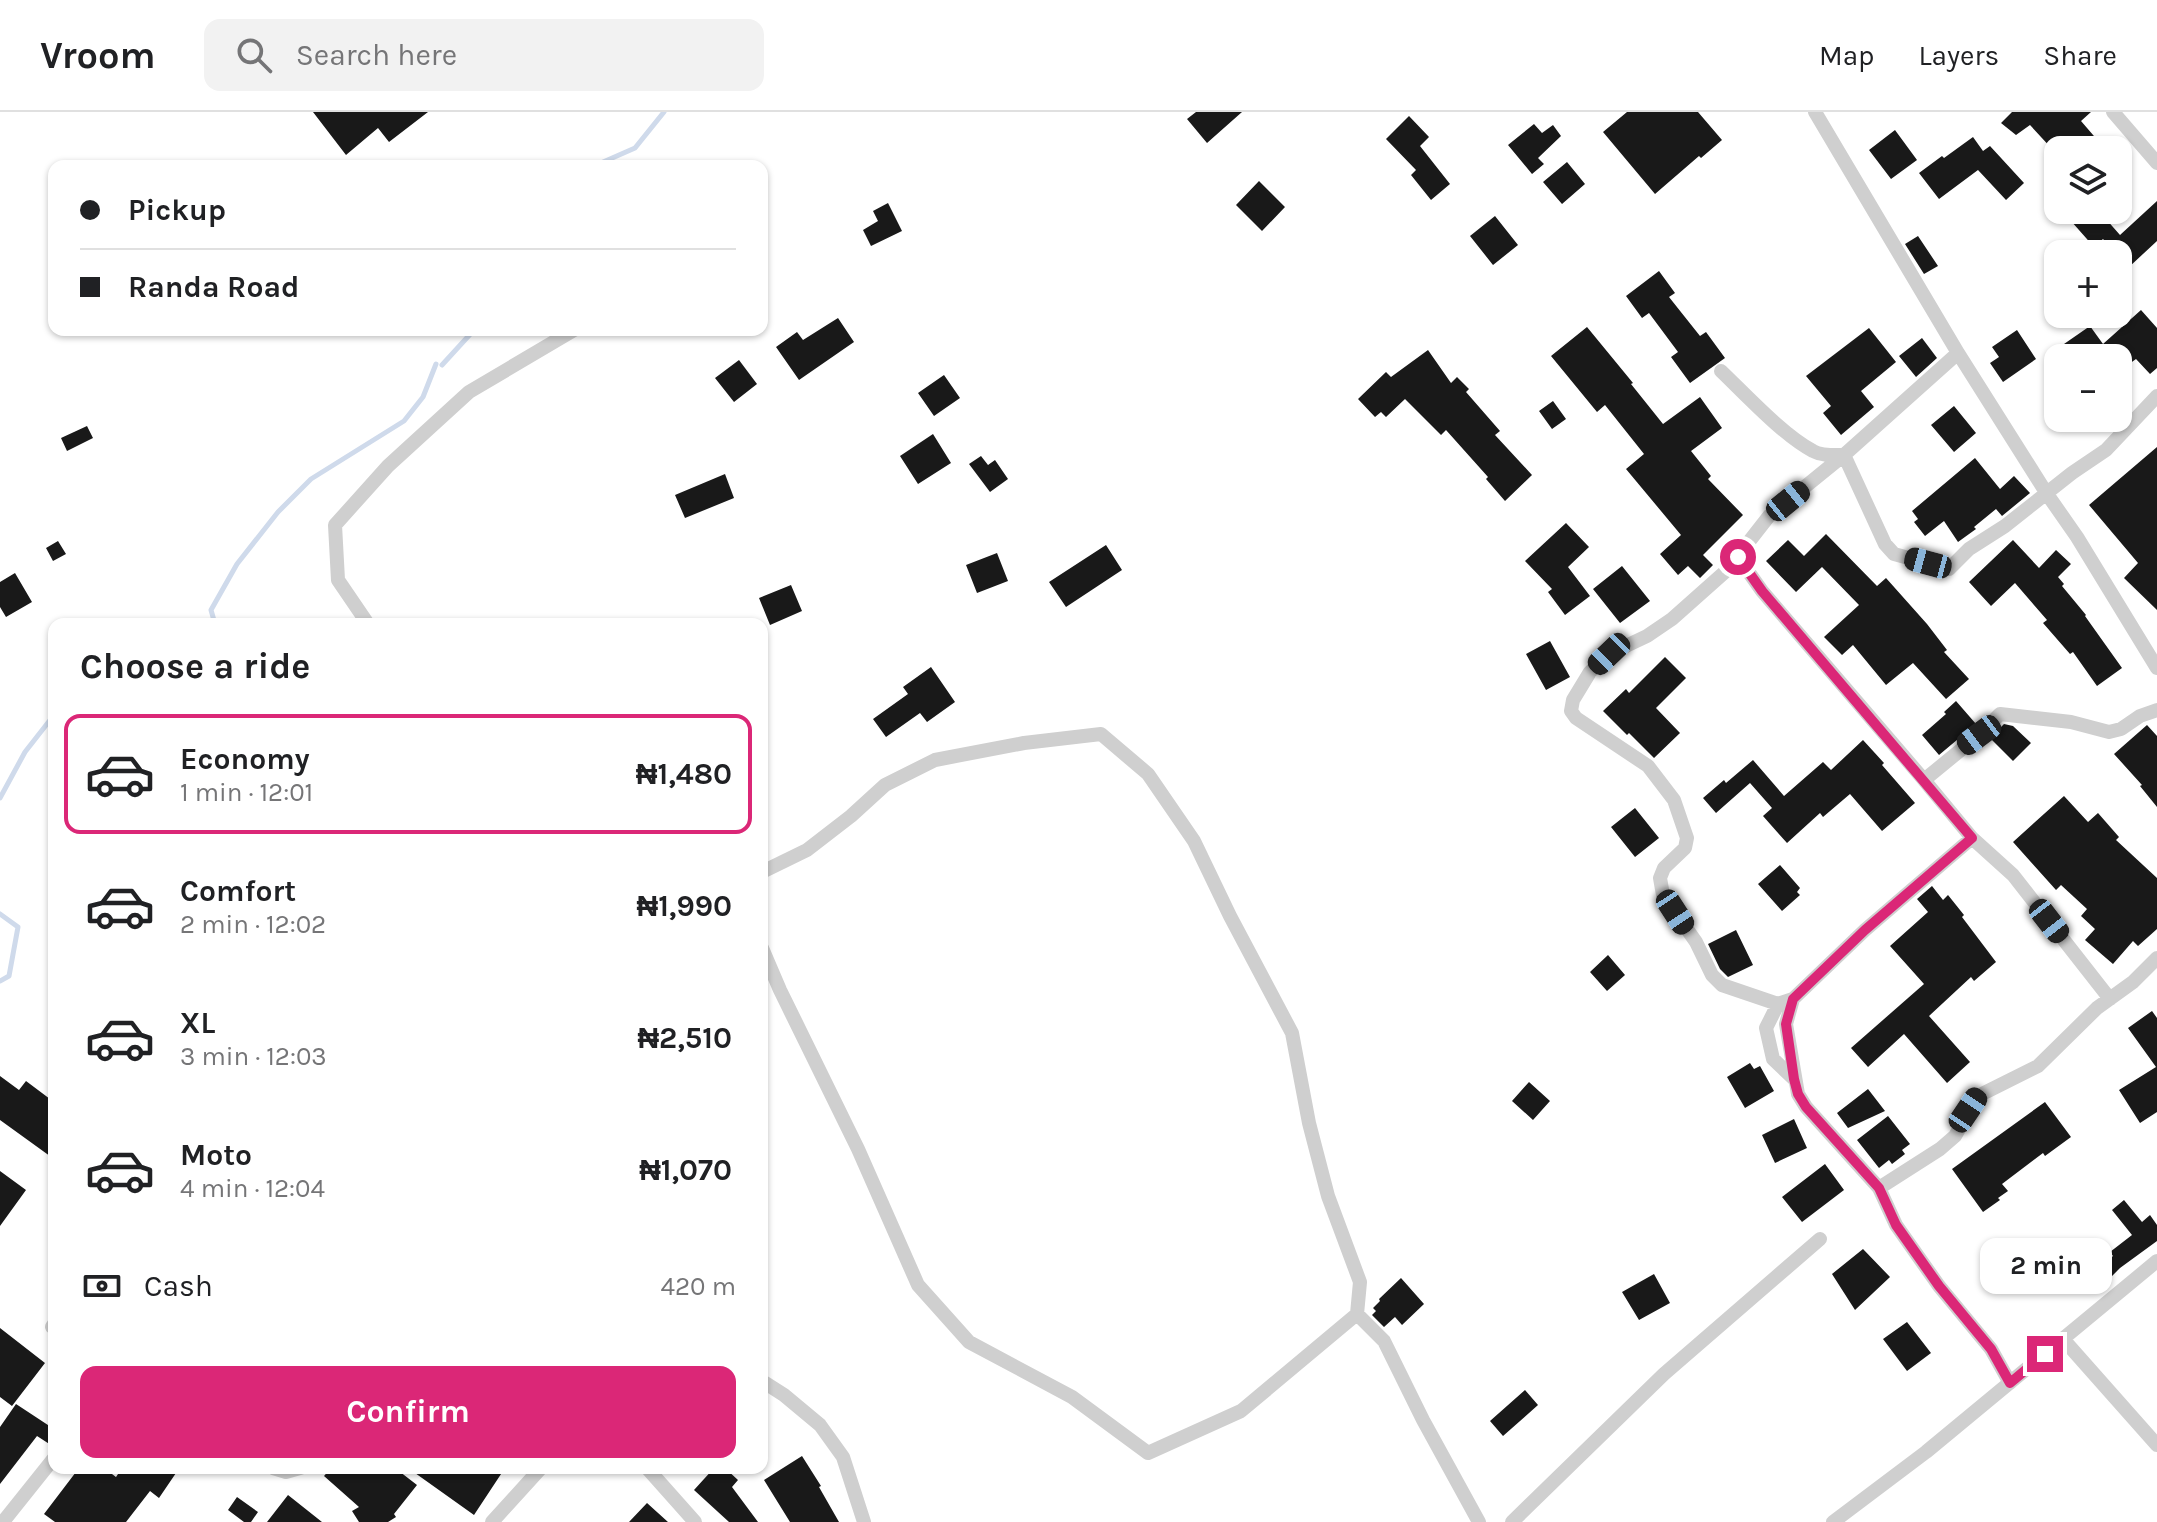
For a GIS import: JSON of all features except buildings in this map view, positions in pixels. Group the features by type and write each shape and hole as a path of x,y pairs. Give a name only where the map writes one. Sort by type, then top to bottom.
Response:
{"street":[{"path":"1815,112 1958,353 2157,668"},
{"path":"2113,112 2157,163"},
{"path":"364,618 338,580 335,525 388,466 469,392 564,336"},
{"path":"1785,1002 1722,985 1712,975 1696,942 1663,895 1660,878 1664,868 1685,848 1687,838 1674,800 1648,766 1576,718 1571,711 1573,700 1590,672 1609,654 1647,636 1672,619 1726,571 1769,516 1844,455 1958,353"},
{"path":"1721,371 1786,432 1812,451 1844,455"},
{"path":"1844,455 1885,544 1894,554 1949,569 1969,549 2005,526 2106,450 2157,396"},
{"path":"1738,557 1762,591 1972,838 2013,875 2110,999"},
{"path":"1924,780 2000,714 2071,722 2109,732 2157,710"},
{"path":"768,869 807,850 885,785 935,760 1024,743 1101,734 1148,774 1194,841 1292,1033 1309,1123 1328,1196 1360,1282 1357,1314 1241,1411 1148,1453 1072,1397 969,1342 918,1285 858,1149 768,962"},
{"path":"1794,1079 1773,1059 1766,1028 1785,1002 1972,838"},
{"path":"1879,1188 1940,1149 1955,1136 1978,1096 2038,1066 2079,1024 2133,982 2157,958"},
{"path":"1785,1002 1798,1094 1806,1107 1879,1188 1896,1225 1939,1286 1991,1349 2010,1383"},
{"path":"1512,1522 1664,1374 1820,1239"},
{"path":"1833,1522 1926,1452 2157,1261"},
{"path":"1357,1314 1384,1341 1479,1522"},
{"path":"2063,1339 2157,1445"},
{"path":"768,1385 820,1425 843,1457 864,1522"},
{"path":"6,1518 48,1466"},
{"path":"492,1522 536,1474"},
{"path":"652,1474 695,1522"}],"waterway":[{"path":"608,160 635,148 664,112"},
{"path":"442,365 469,336"},
{"path":"213,618 211,610 237,564 278,512 311,479 404,421 423,397 436,364"},
{"path":"0,798 25,752 48,723"},
{"path":"0,914 18,927 9,976 0,981"}],"route":[{"path":"1738,557 1762,591 1972,838 1865,930 1793,999 1786,1024 1798,1094 1806,1107 1879,1188 1896,1225 1939,1286 1991,1349 2010,1383 2045,1354"}]}
